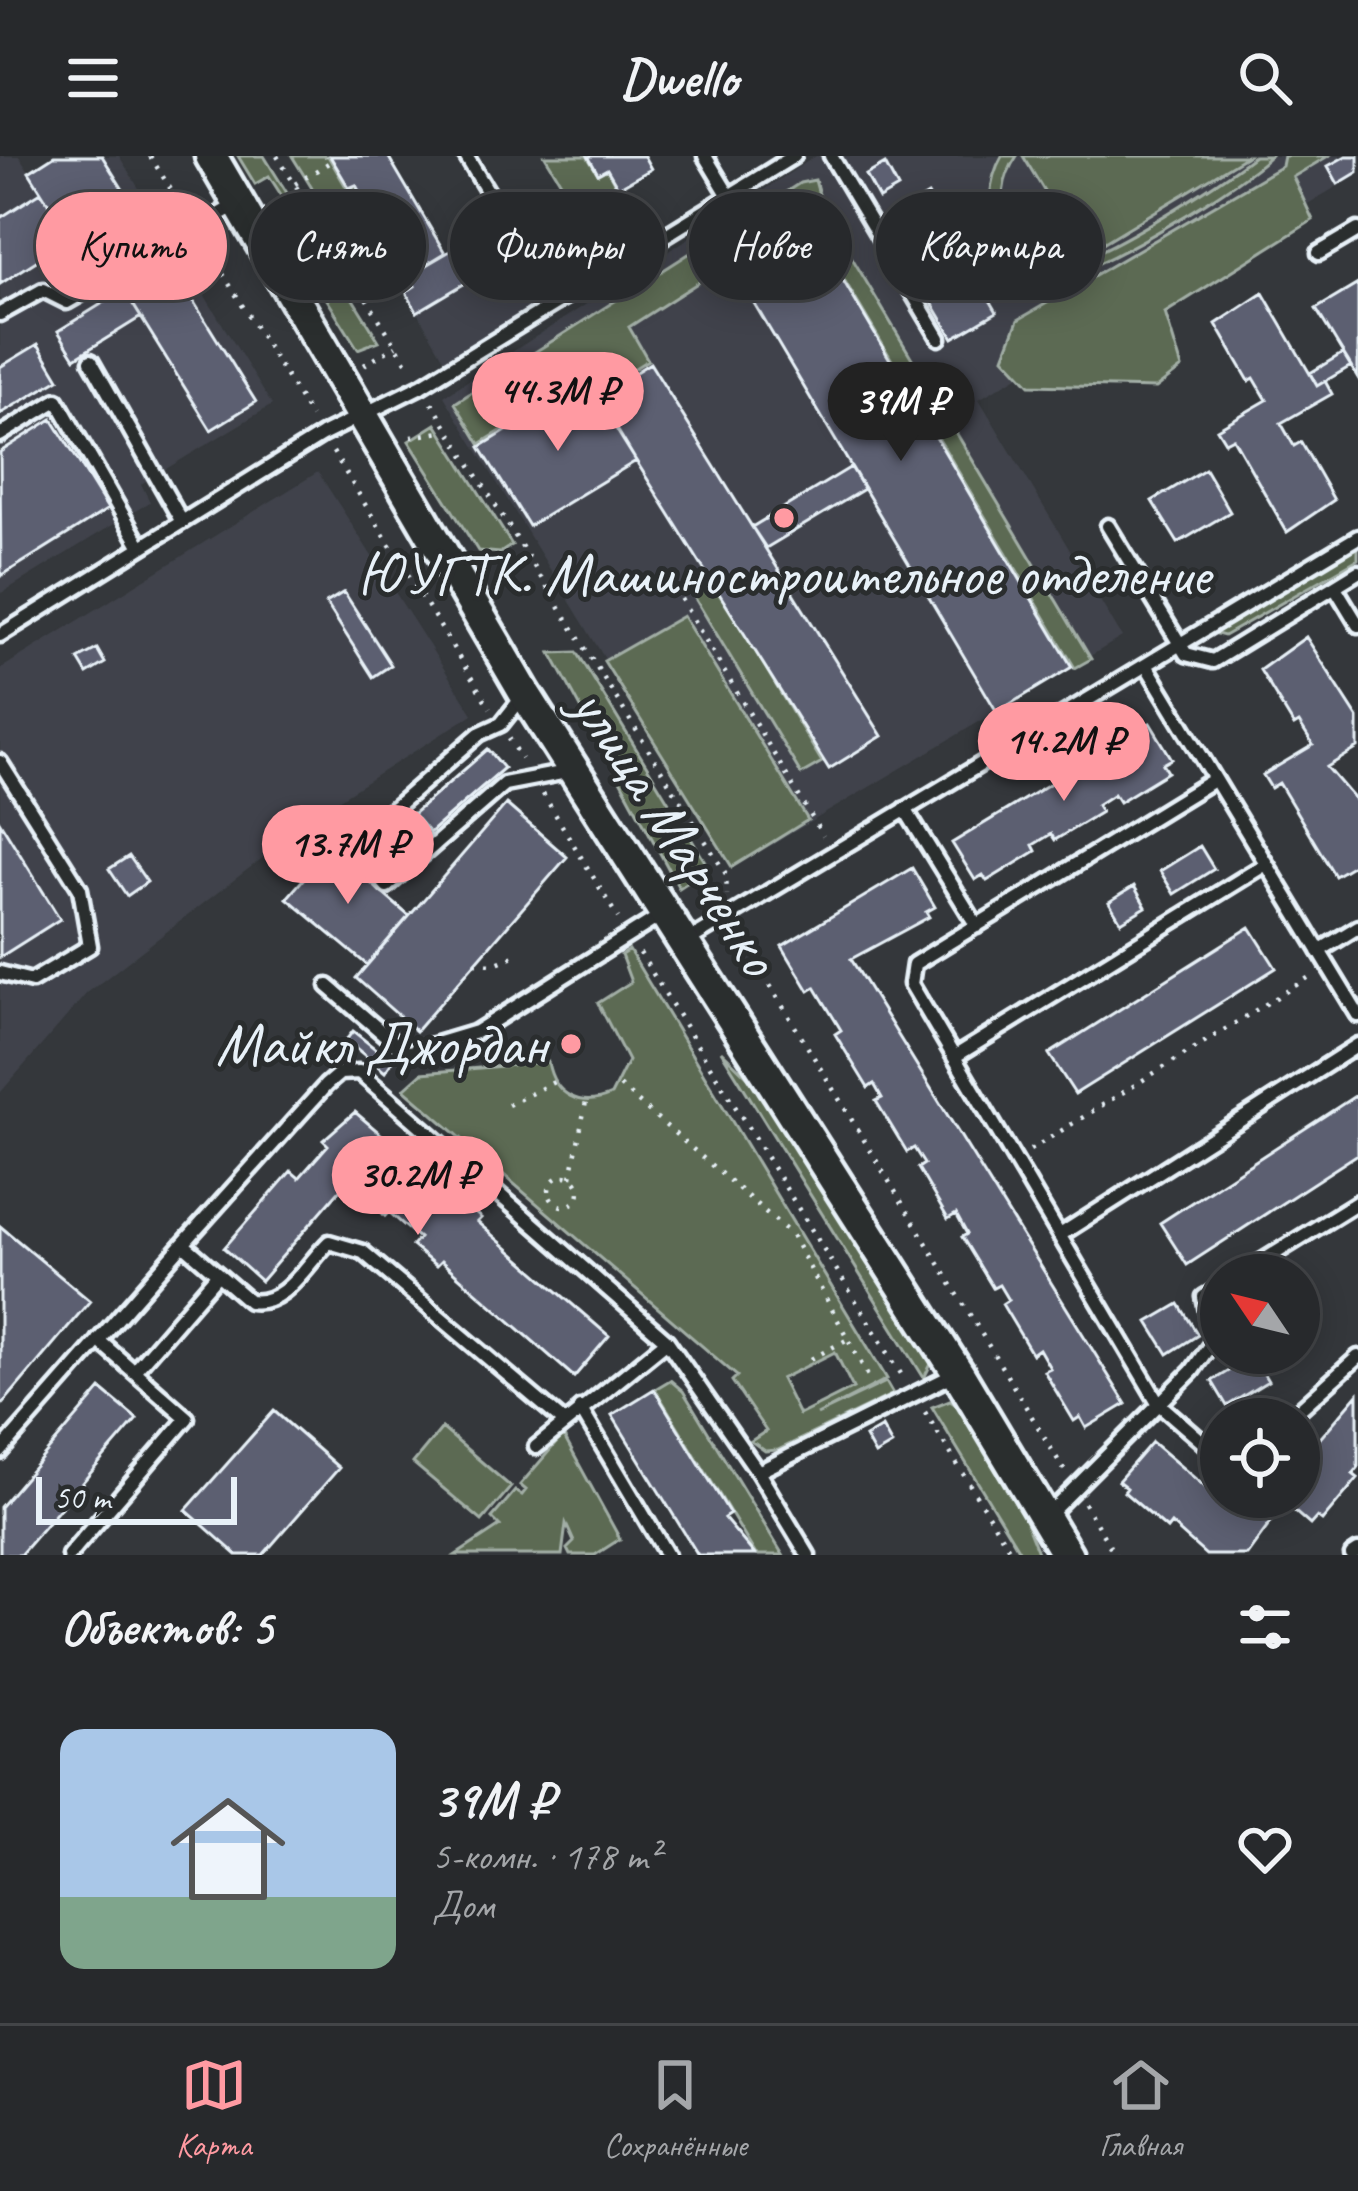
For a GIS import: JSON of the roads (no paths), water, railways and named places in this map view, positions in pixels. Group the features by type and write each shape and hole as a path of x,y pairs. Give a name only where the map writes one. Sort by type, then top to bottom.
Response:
{"street":[{"name":"улица Марченко","path":"211,156 572,771 958,1372 1067,1555"}],"lane":[{"path":"466,156 556,303"},
{"path":"705,156 727,192"},
{"path":"736,192 794,156"},
{"path":"831,156 939,338"},
{"path":"0,314 43,290 67,302 240,202"},
{"path":"0,635 322,434 421,386 689,221"},
{"path":"1319,253 1358,230"},
{"path":"91,362 182,522"},
{"path":"0,435 57,400 141,547"},
{"path":"1108,526 1180,644 1195,660 1213,661 1358,572"},
{"path":"683,944 1358,538"},
{"path":"1334,587 1358,626"},
{"path":"1146,665 1358,1015"},
{"path":"362,858 352,845 469,743 501,724 525,694"},
{"path":"469,743 480,757"},
{"path":"454,756 465,770"},
{"path":"0,762 80,889 90,946 32,981 0,973"},
{"path":"439,769 450,782"},
{"path":"379,876 387,886 398,868 500,779 534,779 572,771"},
{"path":"1200,1440 1160,1404 911,984 914,964 1215,779"},
{"path":"424,782 435,795"},
{"path":"409,795 420,808"},
{"path":"905,809 976,926"},
{"path":"381,819 393,832"},
{"path":"366,832 377,845"},
{"path":"954,1057 1266,864"},
{"path":"328,986 406,1053 476,1032 664,914"},
{"path":"1319,951 1358,927"},
{"path":"1060,1235 1358,1045"},
{"path":"0,1452 326,1084 340,1073 359,1072 667,1341 758,1472 808,1555"},
{"path":"1274,1254 1358,1202"},
{"path":"183,1244 249,1301 263,1303 278,1298 329,1242 363,1252 564,1422"},
{"path":"134,1371 218,1274"},
{"path":"69,1555 188,1418 98,1340"},
{"path":"536,1447 667,1341"},
{"path":"1046,1518 1160,1404 1200,1356"},
{"path":"1312,1398 1358,1357"},
{"path":"758,1472 958,1372"},
{"path":"580,1408 667,1555"}],"place":[{"name":"ЮУГТК. Машиностроительное отделение","path":"784,518"},
{"name":"Майкл Джордан","path":"571,1044"}]}
